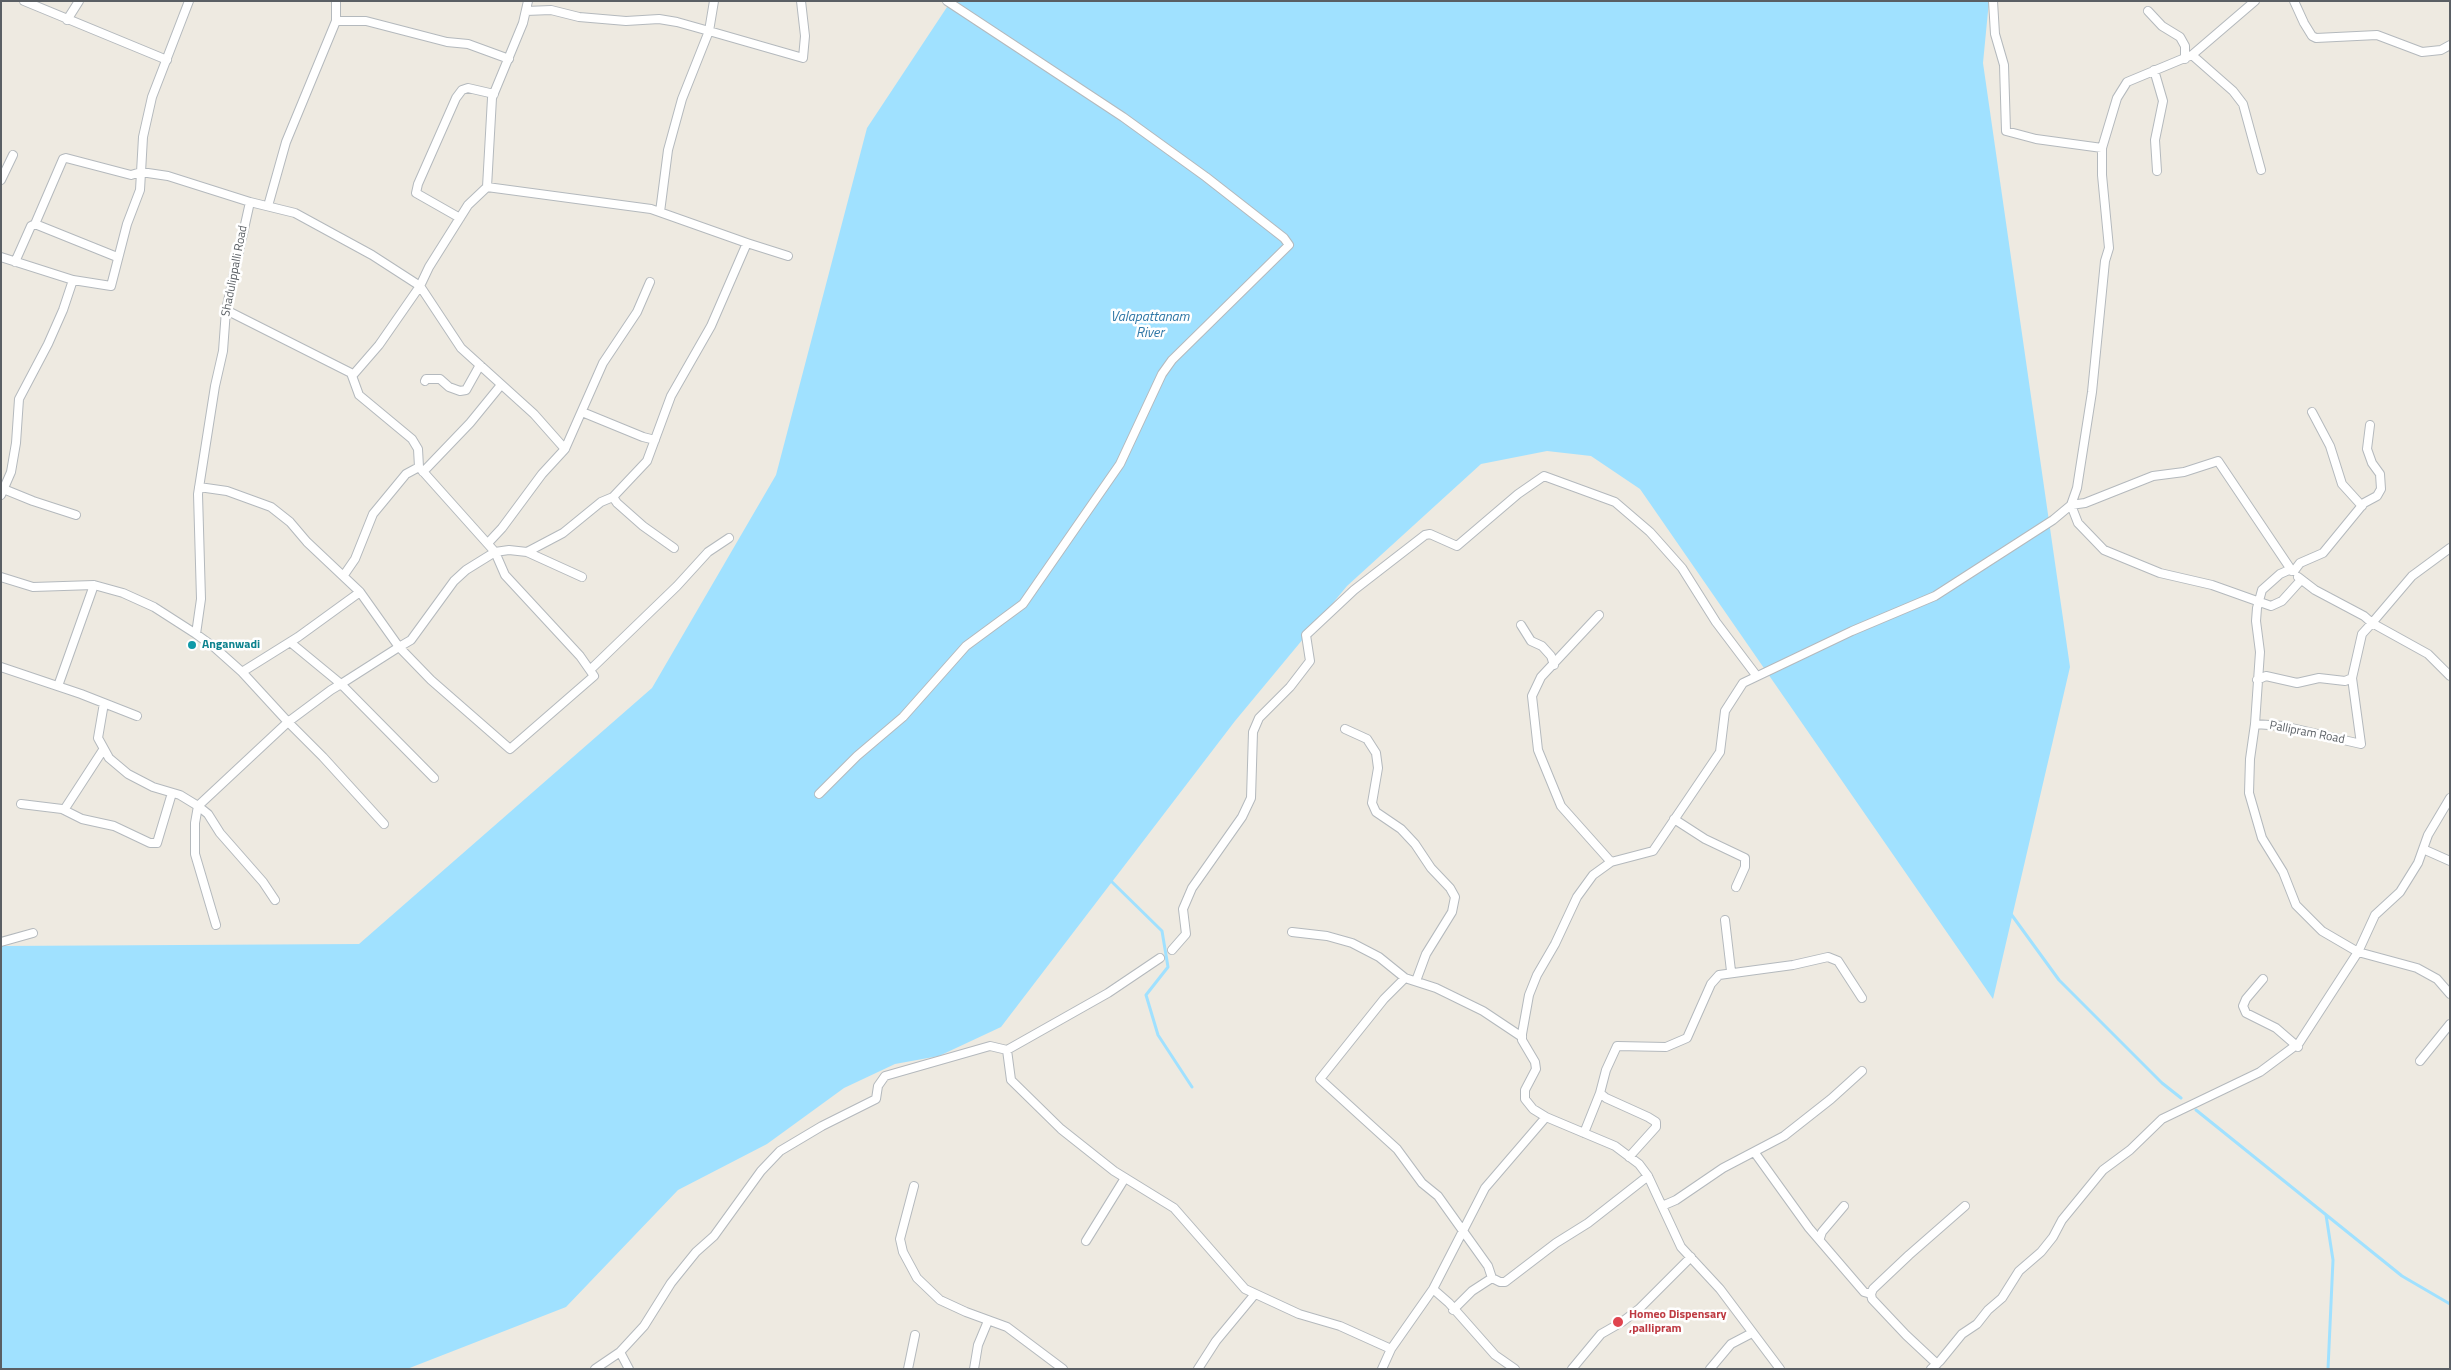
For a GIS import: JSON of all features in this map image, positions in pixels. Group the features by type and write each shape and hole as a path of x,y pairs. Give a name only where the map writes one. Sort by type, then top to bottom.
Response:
{"street":[{"path":"24,1 167,60"},
{"path":"67,20 79,1"},
{"path":"1,257 73,280 111,286 117,257 140,190 143,137 152,97 189,1"},
{"path":"268,206 286,142 336,20 336,1"},
{"path":"487,187 494,94 526,11 528,1"},
{"path":"660,212 668,150 682,99 709,31 714,1"},
{"path":"526,11 550,10 579,17 626,21 659,19 677,22 803,58 805,36 801,1"},
{"path":"819,794 857,756 903,717 966,646 1023,604 1120,464 1162,374 1172,360 1288,245 1284,238 1214,183 1124,117 947,1"},
{"path":"1993,1 1995,34 2004,65 2006,131 2036,139 2102,148"},
{"path":"2294,1 2304,23 2312,36 2316,38 2378,35 2422,52 2441,50 2450,45"},
{"path":"1780,1369 1720,1289 1681,1247 1648,1176 1639,1164 1615,1146 1546,1117 1533,1109 1525,1099 1525,1090 1536,1069 1522,1037 1524,1015 1537,975 1555,944 1577,897 1593,875 1611,862 1652,850 1674,819 1720,752 1725,712 1743,683 1852,630 1935,596 2053,520 2071,504 2077,488 2082,442 2092,392 2105,261 2109,248 2102,175 2102,148 2117,98 2127,82 2189,57 2249,3"},
{"path":"2148,11 2162,26 2180,37 2186,46 2189,57 2232,91 2243,104 2260,170"},
{"path":"336,20 366,21 447,42 468,44 508,58"},
{"path":"2154,70 2163,101 2155,140 2157,171"},
{"path":"460,218 416,193 418,184 456,98 462,90 468,88 494,94"},
{"path":"1,180 12,155"},
{"path":"15,262 31,226 35,224 64,158 131,175 141,172 184,180 250,202 295,213 372,255 420,286 462,348 534,414 565,449"},
{"path":"353,375 379,345 420,286 429,267 475,196 487,187 651,209 788,256"},
{"name":"Shadulippalli Road","path":"196,634 201,598 199,487 215,386 223,351 226,310 250,202"},
{"path":"35,224 117,257"},
{"path":"527,552 563,534 601,502 613,497 647,461 671,396 711,326 747,243"},
{"path":"73,280 64,310 19,399 16,443 11,472 2,491 76,514"},
{"path":"488,544 542,474 565,449 603,363 637,312 650,282"},
{"path":"199,487 227,491 270,507 360,592 399,647 431,680 510,749 584,687 594,676 573,649 505,575 495,552 421,469 416,444 359,394 353,375 226,310"},
{"path":"425,381 426,379 440,379 449,387 460,391 466,390 480,365"},
{"path":"344,575 355,559 373,514 406,474 421,469 470,423 501,385"},
{"path":"582,412 655,440"},
{"path":"2312,412 2328,441 2342,484 2362,506"},
{"path":"2255,724 2260,652 2256,621 2262,590 2280,574 2293,571 2300,564 2323,553 2362,506 2377,496 2381,489 2382,481 2367,449 2370,425"},
{"path":"2071,504 2085,503 2153,476 2175,474 2218,461 2301,580 2315,590 2364,616 2372,623 2428,654 2450,676"},
{"path":"1172,950 1186,934 1183,909 1192,888 1242,817 1251,798 1254,732 1259,718 1290,687 1310,661 1306,635 1354,590 1425,535 1430,534 1457,546 1518,494 1544,476 1615,502 1650,532 1682,568 1716,622 1756,676"},
{"path":"613,497 636,520 674,548"},
{"path":"2071,504 2078,524 2104,550 2137,566 2212,585 2258,603 2276,605 2301,580"},
{"path":"590,670 678,586 708,552 730,538"},
{"name":"Pallipram Road","path":"2450,548 2412,576 2362,634 2352,678 2361,744 2283,726 2255,724 2250,759 2249,793 2262,838 2284,872 2296,905 2322,931 2358,952 2417,968 2436,979 2450,994"},
{"path":"216,925 195,854 195,823 198,806 288,722 341,684 410,640 454,581 466,570 495,552 509,550 527,552 582,577"},
{"path":"1,577 33,587 94,585 123,593 154,607 196,634 214,646 242,672 384,824"},
{"path":"58,686 94,585"},
{"path":"242,672 290,642 360,592"},
{"path":"1600,615 1541,677 1532,696 1538,750 1561,806 1611,862"},
{"path":"1521,625 1530,641 1542,646 1551,656 1554,665"},
{"path":"290,642 341,684 434,778"},
{"path":"1,667 137,716"},
{"path":"2257,680 2266,676 2297,683 2319,678 2344,681 2352,678"},
{"path":"104,703 98,738 109,758 128,774 154,787 172,793 198,806 208,814 220,833 259,877 275,900"},
{"path":"1345,729 1367,739 1376,753 1378,768 1372,803 1376,812 1401,829 1455,897 1452,912 1426,954 1416,981"},
{"path":"64,810 103,750"},
{"path":"21,804 50,806 64,810 82,818 114,826 150,843 157,843 172,793"},
{"path":"1755,1153 1788,1200 1864,1292 1870,1294 1872,1299 1934,1366 1962,1334 1977,1324 1988,1310 2002,1298 2018,1271 2041,1252 2053,1237 2062,1220 2103,1170 2130,1150 2162,1119 2260,1072 2298,1047 2358,952 2375,916 2400,892 2418,863 2428,835 2450,798"},
{"path":"1674,819 1704,839 1745,858 1745,867 1736,887"},
{"path":"2424,849 2450,861"},
{"path":"1725,920 1731,972"},
{"path":"1,942 33,932"},
{"path":"1292,932 1327,936 1352,943 1379,957 1405,978 1436,988 1483,1010 1522,1037"},
{"path":"1584,1133 1616,1046 1666,1047 1687,1038 1711,984 1719,975 1793,965 1828,957 1838,961 1862,998"},
{"path":"595,1369 620,1352 644,1326 672,1283 696,1252 714,1236 761,1171 780,1151 822,1126 876,1099 878,1086 885,1076 990,1046 1007,1050 1108,993 1160,958"},
{"path":"1405,978 1384,999 1320,1079 1397,1150 1422,1183 1438,1196 1488,1266 1492,1278 1505,1282 1556,1243 1588,1223 1648,1176"},
{"path":"2263,979 2246,998 2243,1006 2246,1013 2276,1028 2298,1047"},
{"path":"2420,1061 2450,1024"},
{"path":"1007,1050 1012,1080 1062,1129 1125,1178 1174,1208 1245,1289 1299,1314 1340,1326 1391,1348"},
{"path":"1662,1206 1676,1200 1723,1168 1755,1153 1784,1136 1807,1119 1862,1071"},
{"path":"1600,1093 1606,1098 1656,1122 1656,1127 1629,1156"},
{"path":"1382,1369 1391,1348 1433,1289 1485,1188 1546,1117"},
{"path":"1086,1241 1125,1178"},
{"path":"914,1186 900,1238 902,1252 917,1278 940,1300 988,1321 1007,1327 1063,1369"},
{"path":"1820,1238 1822,1232 1844,1206"},
{"path":"1870,1294 1909,1255 1965,1206"},
{"path":"1572,1369 1601,1334 1622,1322 1639,1309 1691,1257"},
{"path":"1453,1310 1472,1291 1492,1278"},
{"path":"1433,1289 1495,1355 1515,1369"},
{"path":"1198,1369 1216,1341 1255,1294"},
{"path":"974,1369 978,1345 988,1321"},
{"path":"1710,1369 1732,1344 1752,1333"},
{"path":"908,1369 914,1335"},
{"path":"620,1352 629,1369"}],"water":[{"name":"Valapattanam River","path":"951,1 1989,1 1983,63 2070,667 1993,999 1640,489 1591,456 1547,451 1481,464 1347,586 1235,721 1001,1027 939,1056 895,1064 844,1088 767,1144 678,1190 566,1307 407,1369 1,1369 1,946 359,944 652,688 776,475 867,128"}],"waterway":[{"path":"1110,880 1162,931 1168,967 1146,995 1158,1035 1192,1087"},
{"path":"2011,914 2059,980 2162,1083 2181,1098"},
{"path":"2196,1110 2402,1276 2450,1304"},
{"path":"2326,1215 2333,1260 2328,1369"}],"place":[{"name":"Anganwadi","path":"192,645"},
{"name":"Homeo Dispensary ,pallipram","path":"1618,1322"}]}
